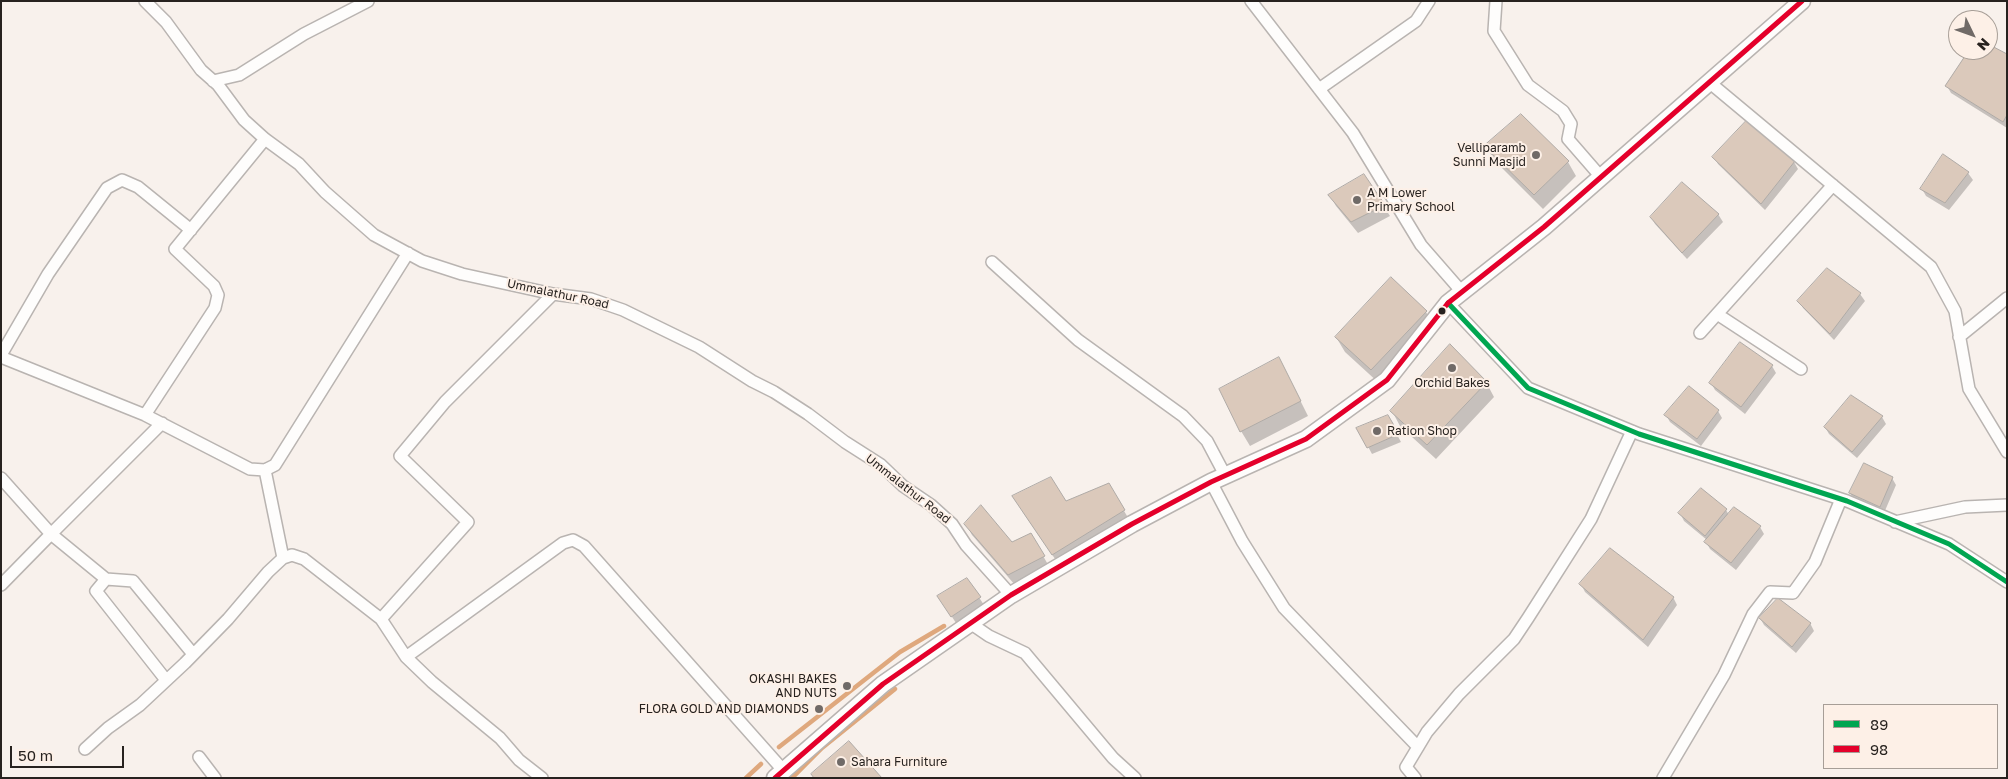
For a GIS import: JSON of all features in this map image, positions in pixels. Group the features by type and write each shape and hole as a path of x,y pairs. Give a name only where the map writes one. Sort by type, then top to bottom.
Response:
{"main road":[{"path":"779,774 884,684 1011,595 1132,524 1218,479 1306,439 1387,380 1448,304 1544,227 1802,1"}],"street":[{"name":"Ummalathur Road","path":"145,1 166,22 201,70 213,81 244,120 265,139 299,164 325,192 374,236 422,261 462,274 553,294 591,299 623,310 699,347 808,414 845,442 881,465 903,486 931,505 952,524 966,546 1011,595"},
{"path":"213,81 239,75 304,34 368,1"},
{"path":"1251,1 1352,133 1421,245 1462,292"},
{"path":"1319,88 1416,21 1429,1"},
{"path":"1496,1 1494,31 1528,85 1563,111 1571,124 1568,139 1601,177"},
{"path":"1709,82 1931,267 1955,310 1968,389 2007,452"},
{"path":"145,414 215,308 218,295 214,286 175,249 265,139"},
{"path":"191,230 138,187 122,180 107,188 48,274 1,356 145,414 250,469 265,470 274,465 408,253"},
{"path":"1700,333 1833,185"},
{"path":"992,262 1078,340 1183,416 1207,441 1218,479 1242,541 1284,608 1418,747"},
{"path":"381,619 468,522 400,456 445,402 553,294"},
{"path":"1959,337 2007,298"},
{"path":"1448,304 1528,388 1632,431 1841,499 1949,544 2007,582"},
{"path":"1717,314 1801,369"},
{"path":"1,585 162,423"},
{"path":"1415,778 1406,767 1427,732 1459,694 1498,658 1514,639 1591,519 1632,431"},
{"path":"265,470 283,558"},
{"path":"1,478 51,534 106,579 133,581 193,654"},
{"path":"1663,778 1724,675 1753,614 1770,592 1793,593 1815,562 1841,499"},
{"path":"1895,522 1964,506 2007,505"},
{"path":"406,656 563,543 573,540 584,546 779,774"},
{"path":"85,749 108,728 140,705 228,619 268,572 283,558 292,555 304,559 381,619 406,656 432,682 500,738 519,760 542,778"},
{"path":"106,579 96,591 166,680"},
{"path":"970,623 989,636 1024,653 1113,758 1135,778"},
{"path":"198,757 215,778"}],"building":[{"path":"1998,49 2007,54 2007,115 2003,122 1945,86 1962,60 1998,60"},
{"path":"1521,114 1569,161 1534,195 1484,146"},
{"path":"1748,119 1795,161 1761,204 1712,157"},
{"path":"1943,154 1969,172 1945,203 1920,189"},
{"name":"A M Lower Primary School","path":"1364,174 1385,205 1351,222 1328,195"},
{"path":"1682,182 1719,214 1682,253 1650,217"},
{"path":"1827,268 1861,293 1830,334 1797,301"},
{"path":"1391,277 1427,311 1371,370 1335,337"},
{"path":"1740,342 1773,365 1741,407 1709,383"},
{"path":"1450,344 1487,382 1427,445 1390,411"},
{"path":"1279,357 1301,401 1240,432 1219,389"},
{"path":"1689,386 1719,410 1697,439 1664,415"},
{"path":"1851,395 1883,416 1852,452 1824,427"},
{"name":"Ration Shop","path":"1388,415 1399,434 1367,448 1356,428"},
{"path":"1864,463 1893,477 1880,507 1849,493"},
{"path":"1051,477 1066,501 1109,483 1125,510 1052,555 1012,496"},
{"path":"1701,488 1727,509 1705,536 1678,513"},
{"path":"981,505 1012,542 1031,533 1045,556 1008,575 964,524"},
{"path":"1734,507 1761,526 1731,563 1704,542"},
{"path":"1610,548 1674,597 1643,640 1579,584"},
{"path":"967,578 981,597 951,617 937,596"},
{"path":"1778,598 1811,623 1792,647 1759,618"},
{"path":"849,741 882,778 814,778 811,774"}],"waterway":[{"path":"779,747 900,652 944,626"},
{"path":"792,778 822,748 895,689"},
{"path":"746,778 761,764"}],"transit line":[{"name":"98","path":"775,778 883,684 1011,595 1132,524 1211,482 1306,439 1387,380 1448,303 1544,227 1802,1"},
{"name":"89","path":"1448,303 1528,388 1639,434 1847,501 1949,544 2007,582"}],"place":[{"name":"Velliparamb Sunni Masjid","path":"1536,155"},
{"name":"A M Lower Primary School","path":"1357,200"},
{"name":"Orchid Bakes","path":"1452,368"},
{"name":"Ration Shop","path":"1377,431"},
{"name":"OKASHI BAKES AND NUTS","path":"847,686"},
{"name":"FLORA GOLD AND DIAMONDS","path":"819,709"},
{"name":"Sahara Furniture","path":"841,762"}]}
